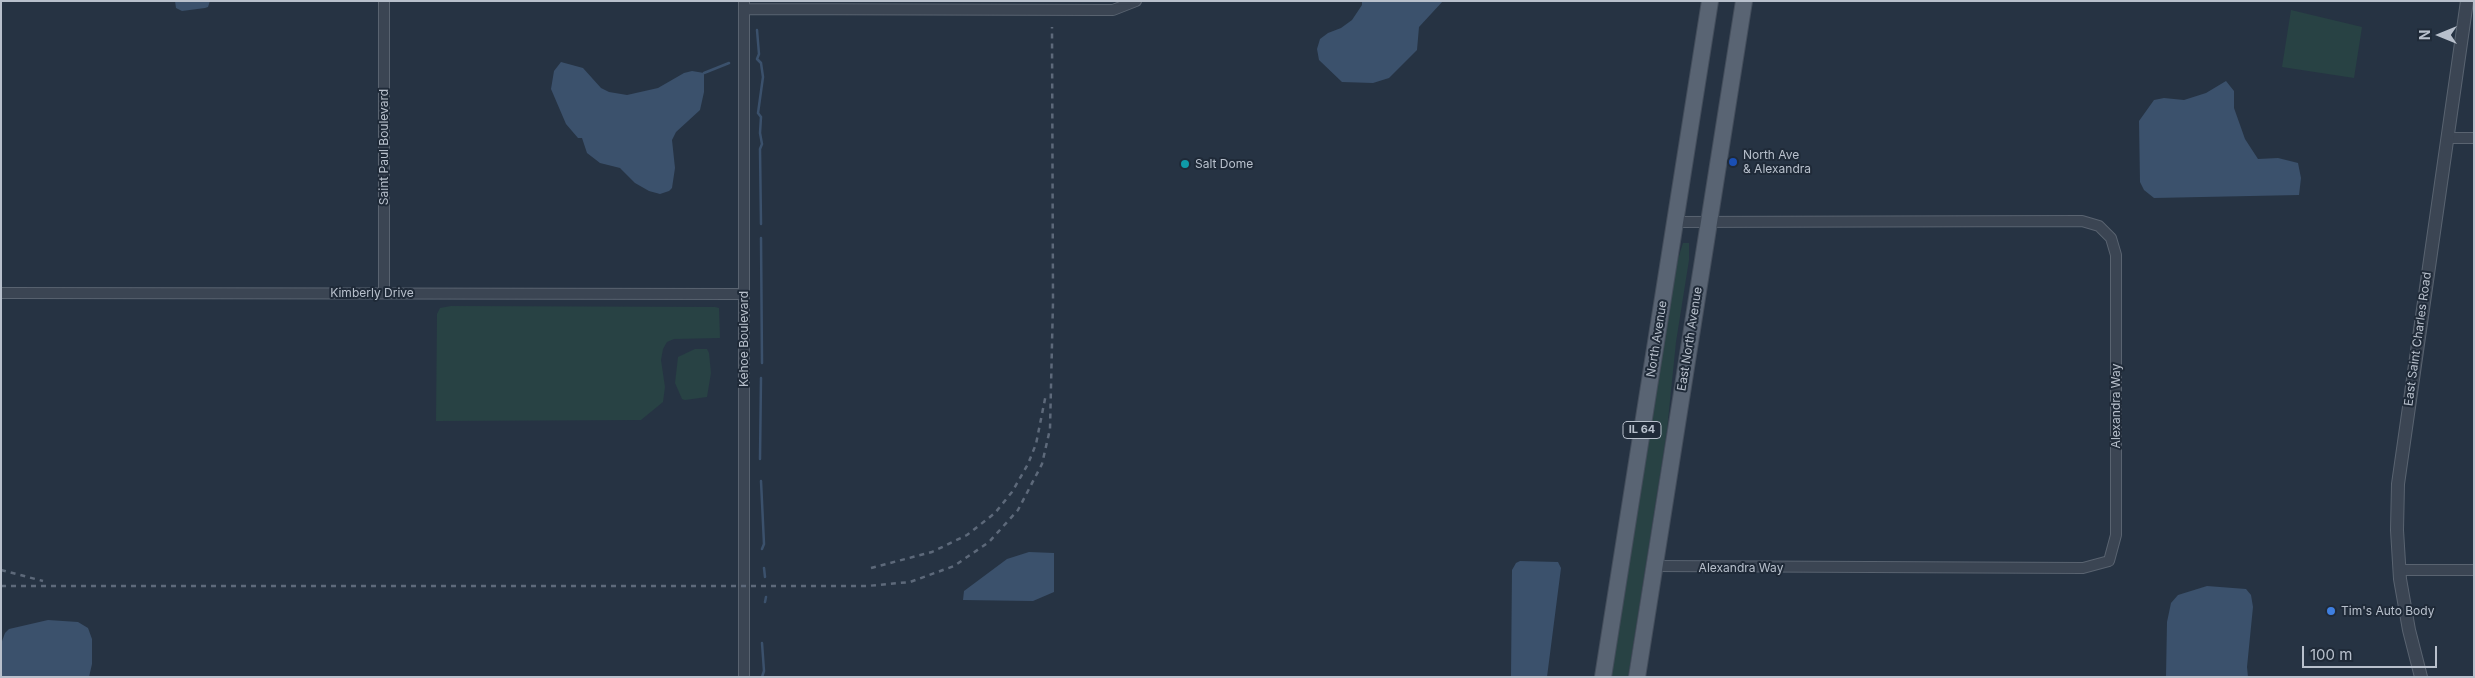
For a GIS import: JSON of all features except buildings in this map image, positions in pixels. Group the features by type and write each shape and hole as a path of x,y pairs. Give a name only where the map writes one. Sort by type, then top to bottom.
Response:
{"main road":[{"name":"North Avenue","path":"1603,677 1710,1"},
{"name":"East North Avenue","path":"1637,677 1744,1"}],"street":[{"name":"Saint Paul Boulevard","path":"384,1 384,293"},
{"path":"744,5 1113,10 1136,1"},
{"name":"East Saint Charles Road","path":"2421,677 2409,630 2399,570 2397,502 2400,465 2467,1"},
{"name":"Kehoe Boulevard","path":"744,5 744,677"},
{"path":"2447,138 2474,138"},
{"name":"Alexandra Way","path":"1655,566 2083,568 2109,561 2116,541 2116,255 2111,238 2106,232 2091,223 2082,221 1675,222"},
{"name":"Kimberly Drive","path":"1,293 744,294"},
{"path":"2399,570 2474,570"}],"green space":[{"path":"2291,10 2362,27 2354,78 2282,67"},
{"path":"1683,243 1689,243 1689,260 1676,342 1667,430 1628,677 1611,677 1677,262"},
{"path":"451,306 715,307 719,308 720,338 674,339 667,342 663,349 661,360 665,387 663,402 641,420 436,421 437,314 440,308"},
{"path":"695,349 707,349 709,353 711,373 707,397 685,400 682,399 675,383 678,357"}],"water":[{"path":"175,1 210,1 208,7 182,11 176,8"},
{"path":"1362,1 1443,1 1419,27 1417,50 1389,78 1373,83 1342,82 1319,60 1317,49 1320,39 1352,20 1362,5"},
{"path":"561,62 583,68 601,88 609,92 627,95 658,88 684,73 692,71 704,73 704,92 700,110 676,132 672,140 675,168 672,188 669,191 660,194 649,191 635,183 620,168 600,163 587,153 582,138 578,138 566,124 551,89 554,71"},
{"path":"2226,81 2234,91 2234,108 2245,139 2258,159 2278,158 2298,163 2301,178 2299,195 2154,198 2144,190 2140,182 2139,121 2154,100 2164,98 2184,100 2206,93"},
{"path":"1029,552 1054,553 1054,592 1033,601 963,600 964,591 1007,559"},
{"path":"1520,561 1558,562 1561,568 1547,677 1511,677 1512,570 1516,563"},
{"path":"2207,586 2246,589 2251,595 2253,607 2247,667 2248,677 2166,677 2167,622 2171,603 2178,595"},
{"path":"48,620 78,622 88,628 92,639 92,664 89,677 1,677 1,644 5,633 9,629"}],"waterway":[{"path":"757,30 759,54 757,59 761,63 763,77 758,113 761,117 760,133 762,144 760,149 761,224"},
{"path":"704,73 729,63"},
{"path":"761,238 762,363"},
{"path":"760,459 761,378"},
{"path":"761,481 764,544 762,549"},
{"path":"764,568 765,577"},
{"path":"765,602 766,597"},
{"path":"762,643 764,671 762,677"}],"railway":[{"path":"1,586 867,586 910,582 954,566 989,542 1018,510 1042,464 1050,429 1053,302 1052,27"},
{"path":"871,568 932,552 967,535 995,513 1012,492 1028,464 1036,444 1046,394"},
{"path":"1,570 43,581"}],"place":[{"name":"North Ave & Alexandra","path":"1733,162"},
{"name":"Salt Dome","path":"1185,164"},
{"name":"Tim's Auto Body","path":"2331,611"}]}
